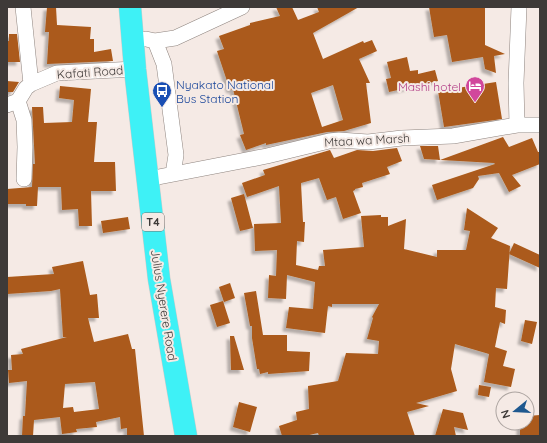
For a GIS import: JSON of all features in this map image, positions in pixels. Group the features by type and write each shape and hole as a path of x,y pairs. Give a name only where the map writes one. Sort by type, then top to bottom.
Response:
{"highway":[{"name":"Julius Nyerere Road","path":"130,7 135,69 159,279 186,436"}],"street":[{"path":"23,7 31,84"},
{"path":"133,38 156,41 174,38 242,7"},
{"path":"517,125 516,83 519,7"},
{"path":"156,41 164,64 176,155 173,174"},
{"name":"Kafati Road","path":"13,103 31,84 57,73 135,69"},
{"path":"13,103 24,120 24,179"},
{"name":"Mtaa wa Marsh","path":"148,179 267,156 329,141 339,140 368,142 422,137 448,137 517,125 540,125"}],"building":[{"path":"47,7 56,7 57,25 91,27 90,39 94,39 94,52 111,49 113,61 47,64 49,32 45,32"},
{"path":"276,7 292,7 298,20 319,12 317,7 359,7 313,33 323,59 363,41 364,43 372,40 377,51 359,59 370,83 366,83 371,123 344,131 327,132 266,145 266,143 246,150 240,135 244,134 233,89 230,90 217,51 224,49 219,36 250,25 250,23 280,16","holes":["333,85 343,120 322,127 311,93"]},
{"path":"429,7 485,7 485,45 505,54 494,56 496,73 485,69 483,57 452,62 447,35 434,37"},
{"path":"9,34 17,34 20,62 7,62 7,41 9,41"},
{"path":"407,57 410,71 418,70 418,74 435,70 438,81 389,92 386,79 391,78 387,62"},
{"path":"7,81 19,82 13,92 7,92"},
{"path":"496,82 502,119 444,127 438,91"},
{"path":"60,86 91,89 88,122 97,122 94,162 115,162 116,191 91,191 92,226 79,226 78,209 62,210 61,187 38,187 37,206 26,206 26,204 7,204 7,189 32,187 33,164 35,164 32,107 43,107 44,123 72,122 74,100 59,98"},
{"path":"503,137 509,147 532,138 538,152 540,152 540,164 512,175 521,186 509,192 499,173 478,176 479,179 473,188 437,200 432,185 495,164 440,160"},
{"path":"420,146 438,146 440,160 424,159"},
{"path":"397,148 402,161 387,167 390,174 362,183 363,187 353,191 361,213 343,219 336,197 327,200 319,178 301,183 303,222 305,222 304,242 297,241 296,265 318,270 319,266 325,266 323,250 364,247 361,216 381,215 381,217 388,217 388,226 406,219 404,249 437,257 437,250 466,250 470,231 464,230 467,208 498,228 491,238 510,246 507,289 496,288 495,307 506,310 505,324 500,322 495,347 507,351 503,366 515,369 511,387 484,382 489,354 455,344 451,369 457,391 416,403 429,406 407,412 415,436 319,436 318,433 305,436 282,436 279,426 297,420 296,412 309,409 308,386 338,381 346,353 378,354 379,341 367,339 372,317 379,304 332,304 332,307 328,306 325,333 286,328 289,307 313,309 315,282 287,275 286,299 268,298 269,275 276,276 277,250 255,251 254,224 281,223 279,186 247,197 242,183 265,175 263,170 330,150 334,158 357,150 373,151"},
{"path":"244,194 253,228 240,231 231,198"},
{"path":"128,217 130,229 103,233 101,221"},
{"path":"514,243 540,255 540,268 509,254"},
{"path":"83,261 90,295 97,294 99,318 88,318 94,342 128,334 132,349 135,349 144,436 127,436 127,428 121,429 120,417 96,422 97,427 76,429 77,432 62,434 60,417 34,420 33,436 22,436 27,381 9,383 8,370 12,370 11,355 23,354 21,349 67,337 63,337 60,289 7,294 7,277 54,274 52,267","holes":["95,382 99,409 74,412 73,407 63,408 65,384"]},
{"path":"230,283 235,298 224,302 219,287"},
{"path":"256,291 263,335 287,335 287,351 310,352 309,371 268,374 268,372 260,374 259,369 257,369 252,338 252,326 250,326 244,293"},
{"path":"223,301 230,323 217,327 210,305"},
{"path":"525,320 537,322 532,344 521,341"},
{"path":"230,336 234,336 244,370 231,370"},
{"path":"479,385 491,387 489,397 478,395"},
{"path":"239,402 257,407 250,432 233,427"},
{"path":"443,409 463,413 468,430 454,427 456,436 435,436"},
{"path":"535,415 540,415 540,436 520,436 520,431 535,431"}],"place":[{"name":"Mashi hotel","path":"475,103"},
{"name":"Nyakato National Bus Station","path":"162,108"}]}
